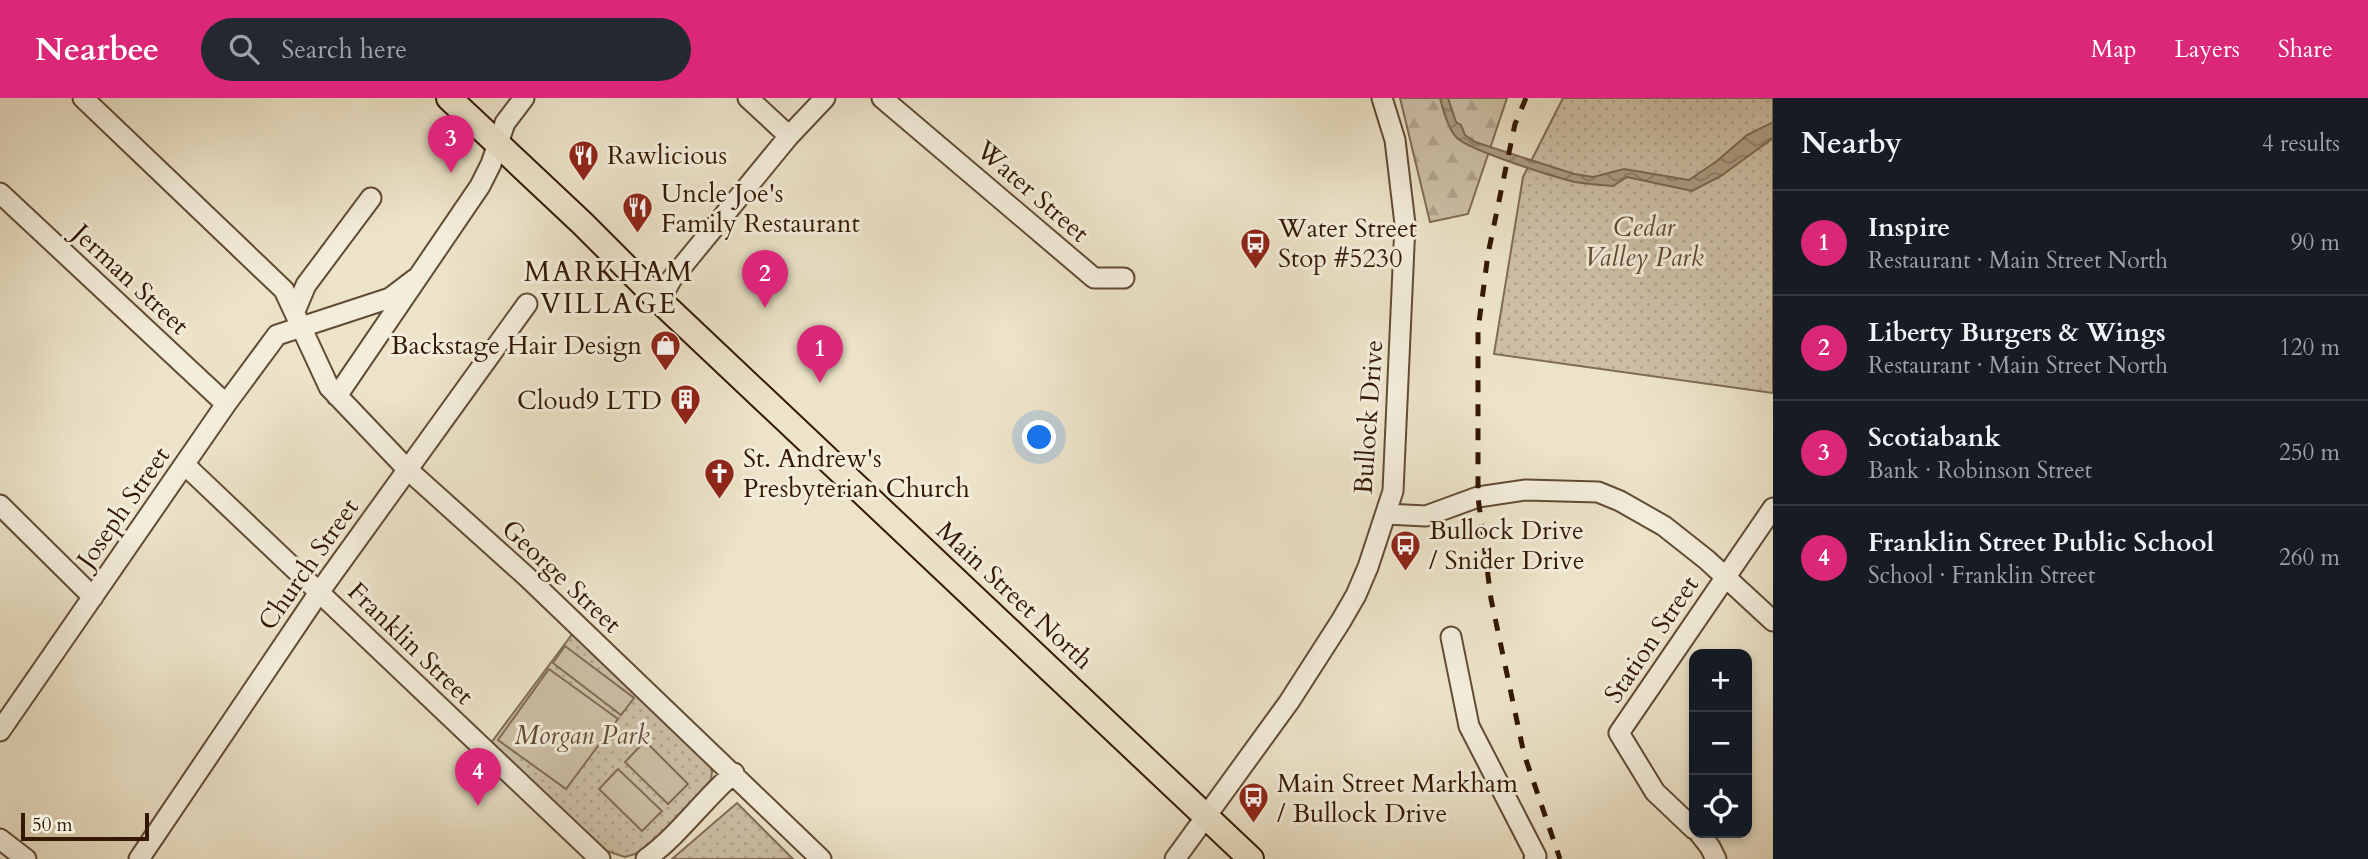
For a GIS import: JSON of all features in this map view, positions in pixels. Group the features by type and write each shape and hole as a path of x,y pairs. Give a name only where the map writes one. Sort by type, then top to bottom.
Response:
{"main road":[{"name":"Main Street North","path":"449,98 1251,859"}],"street":[{"name":"George Street","path":"82,98 284,289 329,387 407,469 527,577 821,859"},
{"path":"337,396 480,186 506,123 524,98"},
{"path":"748,98 789,136"},
{"path":"660,301 671,280 789,136 825,98"},
{"name":"Water Street","path":"883,98 1094,278 1124,278"},
{"name":"Bullock Drive","path":"1175,859 1289,702 1341,621 1364,576 1387,514 1393,491 1405,224 1395,140 1382,98"},
{"name":"Jerman Street","path":"0,193 226,404"},
{"path":"298,319 306,285 372,198"},
{"name":"Joseph Street","path":"0,731 226,404 277,335 298,319 390,298 415,279"},
{"name":"Church Street","path":"139,859 320,591 527,304"},
{"name":"Franklin Street","path":"185,464 600,859"},
{"path":"1387,514 1426,516 1478,497 1526,490 1598,492 1664,526 1725,576 1773,621"},
{"path":"0,505 93,597"},
{"name":"Station Street","path":"1689,824 1655,792 1619,733 1773,508"},
{"path":"1451,637 1469,726 1535,858"},
{"path":"646,859 663,846 710,794 734,773"},
{"path":"0,839 26,859"}],"green space":[{"path":"1400,98 1507,98 1468,214 1430,222"},
{"name":"Cedar Valley Park","path":"1563,98 1773,98 1773,393 1494,354 1523,177"},
{"name":"Morgan Park","path":"573,633 710,763 711,780 648,850 625,857 607,851 491,743"},
{"path":"565,646 634,698 621,715 553,663"},
{"path":"549,669 618,719 566,789 498,740"},
{"path":"645,741 688,784 668,804 625,762"},
{"path":"618,769 662,811 642,831 599,789"},
{"path":"737,803 793,859 672,859"}],"water":[{"path":"1440,98 1448,98 1456,122 1461,125 1465,135 1475,142 1574,174 1593,177 1624,169 1689,180 1717,161 1747,135 1773,122 1773,138 1721,176 1692,191 1627,177 1613,186 1575,182 1495,156 1465,143 1451,130"}],"railway":[{"path":"1526,98 1515,124 1488,254 1478,330 1478,497 1491,599 1524,754 1560,859"}],"place":[{"name":"Scotiabank","path":"451,173"},
{"name":"Rawlicious","path":"584,182"},
{"name":"Uncle Joe's Family Restaurant","path":"638,235"},
{"name":"Water Street Stop #5230","path":"1255,270"},
{"name":"Liberty Burgers & Wings","path":"765,308"},
{"name":"Backstage Hair Design","path":"665,372"},
{"name":"Inspire","path":"820,383"},
{"name":"Cloud9 LTD","path":"685,427"},
{"name":"St. Andrew's Presbyterian Church","path":"720,500"},
{"name":"Bullock Drive / Snider Drive","path":"1406,572"},
{"name":"Franklin Street Public School","path":"478,806"},
{"name":"Main Street Markham / Bullock Drive","path":"1254,825"}],"district":[{"name":"MARKHAM VILLAGE","path":"609,287"}]}
